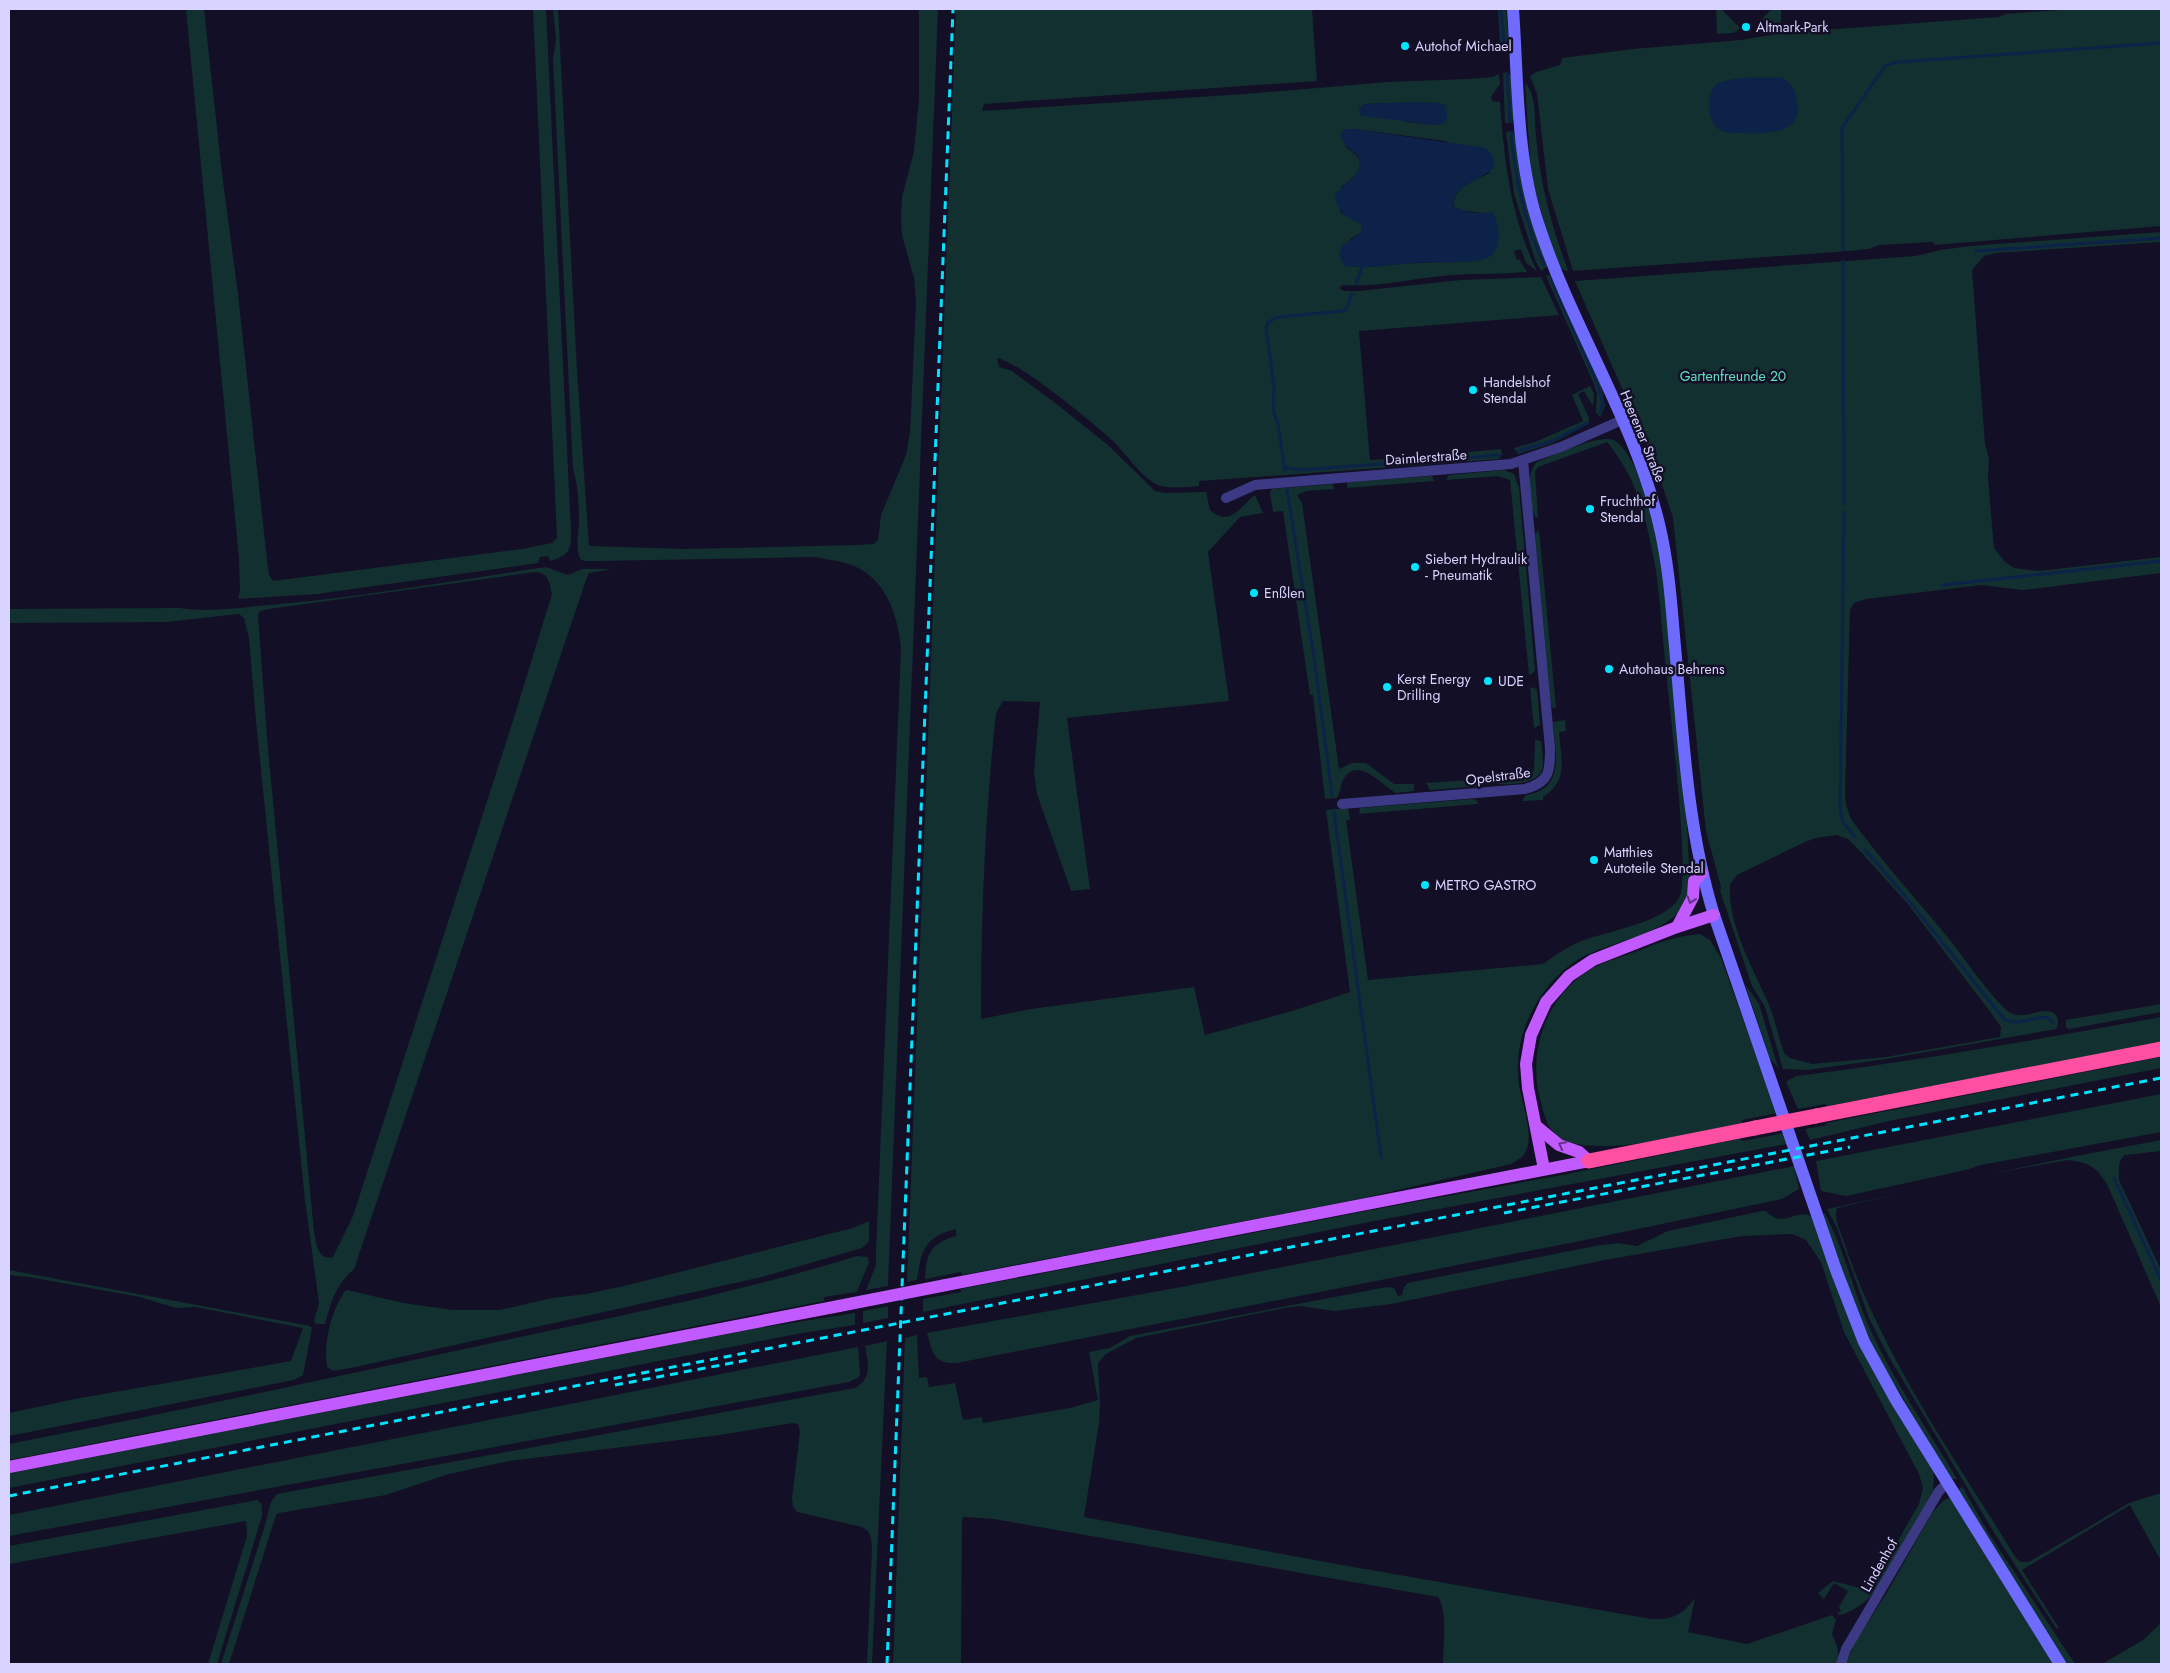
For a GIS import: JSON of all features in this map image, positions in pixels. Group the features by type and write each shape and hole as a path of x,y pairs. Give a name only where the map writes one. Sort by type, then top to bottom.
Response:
{"highway":[{"path":"1589,1160 2161,1049"}],"main road":[{"name":"Heerener Straße","path":"1513,9 1523,151 1533,209 1546,247 1622,420 1651,496 1665,550 1691,807 1702,873 1714,915 1855,1320 1883,1377 2060,1664"},
{"path":"1677,927 1693,897 1694,881 1702,873"},
{"path":"1544,1169 1528,1088 1527,1059 1534,1026 1546,1002 1569,976 1587,963 1677,927 1714,915"},
{"path":"1536,1126 1560,1145 1579,1152 1589,1160"},
{"path":"9,1467 1589,1160"}],"street":[{"name":"Daimlerstraße","path":"1226,498 1255,485 1497,466 1523,461 1561,448 1622,420"},
{"name":"Opelstraße","path":"1342,804 1525,789 1538,785 1547,776 1550,766 1550,748 1523,461"},
{"name":"Lindenhof","path":"1841,1664 1846,1649 1939,1491 1947,1483"}],"green space":[{"path":"186,9 204,9 267,560 269,575 273,581 522,549 552,543 557,538 533,9 546,9 571,532 568,551 561,557 550,561 548,556 540,557 538,563 317,594 238,599 240,591 239,559"},
{"path":"553,9 558,9 577,371 589,546 684,549 857,545 873,544 878,540 881,515 906,455 910,433 916,302 914,278 902,235 902,197 914,151 919,99 919,9 938,9 888,1286 866,1290 876,1265 901,649 896,622 892,609 879,585 858,568 837,561 814,557 598,561 584,561 580,559 577,544 578,501 573,469 553,61 556,39"},
{"path":"956,9 1312,9 1317,81 984,104 982,111 1245,94 1388,82 1467,79 1493,77 1499,74 1500,84 1491,97 1492,101 1500,102 1510,189 1521,231 1537,271 1526,263 1521,249 1514,251 1517,260 1519,259 1527,272 1442,276 1379,284 1342,285 1339,288 1344,291 1359,291 1461,280 1541,277 1559,315 1359,331 1370,460 1388,459 1388,462 1392,462 1392,459 1501,449 1502,454 1499,459 1409,466 1408,462 1394,463 1393,467 1199,481 1199,486 1165,487 1148,479 1114,442 1057,395 1008,362 997,358 999,367 1012,371 1054,402 1108,445 1155,491 1165,493 1206,492 1210,510 1224,517 1235,513 1255,495 1263,513 1240,517 1208,552 1229,701 1067,718 1090,889 1071,891 1037,794 1034,772 1040,702 1003,701 996,713 984,866 981,1019 1031,1009 1194,987 1205,1035 1292,1011 1350,992 1326,810 1348,808 1350,820 1346,820 1368,980 1543,964 1561,951 1581,941 1649,920 1672,906 1679,898 1682,884 1683,860 1679,794 1656,571 1639,500 1627,471 1607,442 1538,467 1535,472 1538,518 1535,517 1531,504 1529,488 1531,474 1537,462 1588,442 1599,440 1608,439 1615,441 1629,456 1640,479 1654,523 1666,597 1686,802 1690,893 1683,907 1673,918 1658,927 1579,959 1555,978 1536,1004 1524,1029 1518,1061 1519,1085 1527,1119 1528,1146 1525,1153 1511,1164 1359,1199 962,1275 961,1272 925,1279 931,1250 941,1242 956,1236 956,1229 937,1236 926,1246 920,1260 917,1280 907,1282","holes":["1439,103 1446,106 1436,125 1408,122 1359,109 1364,104","1346,129 1446,141 1490,173 1466,185 1454,200 1454,206 1461,210 1482,213 1477,261 1412,263 1372,267 1344,266 1350,239 1362,232 1362,225 1340,212 1342,186 1354,177 1360,167 1358,158 1346,147"]},
{"path":"1498,9 1506,9 1509,42 1500,43"},
{"path":"1716,9 1721,9 1740,28 1733,33 1717,34"},
{"path":"1772,9 1781,9 1781,23 1764,24 1763,18"},
{"path":"2072,9 2161,9 2161,226 1934,245 1933,242 1879,245 1869,249 1836,252 1573,271 1548,189 1537,94 1530,76 1536,72 1560,65 1562,58 1633,49 1741,40 1783,33 1999,17 2005,14"},
{"path":"1507,72 1511,76 1514,119 1511,123 1505,123 1503,73"},
{"path":"1525,83 1532,94 1543,187 1556,237 1568,270 1566,271 1560,268 1551,246 1531,176"},
{"path":"1513,131 1548,266 1541,271 1536,262 1514,194 1506,132"},
{"name":"Gartenfreunde 20","path":"2161,232 2161,242 1996,253 1984,256 1972,270 1985,444 1989,459 1988,478 1994,548 2005,562 2014,568 2039,571 2161,557 2161,573 2023,590 1981,585 1866,599 1854,603 1850,610 1845,795 1851,819 2003,1007 2010,1013 2017,1015 2050,1011 2056,1015 2058,1023 2056,1029 1886,1059 1808,1070 1783,1069 1765,1007 1752,986 1720,891 1721,887 1706,831 1673,518 1656,466 1575,281 1916,256 1971,246","holes":["1837,835 1848,839 1907,903 1992,1014 2001,1027 2000,1037 1886,1057 1812,1064 1790,1058 1784,1053 1774,1018 1736,928 1730,899 1730,884 1737,875 1805,842 1816,838"]},
{"path":"1546,276 1553,276 1601,386 1605,406 1600,417 1596,412 1597,394 1594,384"},
{"path":"1590,386 1594,394 1593,406 1584,391 1578,394 1589,418 1588,424 1553,443 1518,454 1514,448 1535,442 1583,421 1572,395"},
{"path":"1504,470 1514,474 1519,488 1535,670 1529,675 1510,480 1498,476 1446,480 1449,475"},
{"path":"1432,476 1434,481 1347,488 1347,483 1349,482"},
{"path":"1333,484 1334,489 1306,491 1297,495 1302,503 1339,769 1352,763 1366,763 1394,784 1414,784 1414,791 1396,793 1370,774 1356,770 1349,773 1343,780 1337,798 1325,799 1313,695 1310,695 1283,511 1273,512 1270,492 1272,489"},
{"path":"1539,530 1556,708 1553,708 1551,705 1535,534"},
{"path":"546,567 568,575 582,569 612,569 589,573 586,580 354,1269 338,1288 325,1324 316,1324 314,1321 319,1303 305,1200 249,638 244,618 239,614 166,622 9,623 9,609 230,609 346,597","holes":["535,572 548,579 552,594 512,724 353,1216 333,1257 328,1258 321,1254 314,1232 267,738 258,614 260,611 269,609"]},
{"path":"1530,687 1537,689 1540,725 1534,728"},
{"path":"1565,720 1566,731 1559,732 1562,768 1557,784 1543,797 1543,800 1522,801 1526,795 1539,791 1547,785 1553,777 1556,757 1553,722"},
{"path":"1535,740 1541,741 1542,748 1543,767 1539,775 1522,783 1497,784 1496,778 1529,774 1534,770"},
{"path":"1484,779 1482,786 1430,790 1426,783"},
{"path":"1476,800 1478,804 1359,814 1360,808"},
{"path":"1700,934 1710,940 1721,958 1777,1113 1742,1120 1742,1123 1701,1132 1626,1145 1581,1145 1559,1137 1550,1128 1545,1117 1540,1099 1536,1061 1539,1042 1545,1024 1565,991 1595,967 1611,960 1668,940"},
{"path":"1745,984 1759,1004 1778,1067 1770,1059"},
{"path":"2161,1004 2161,1012 2069,1029 2066,1027 2066,1020"},
{"path":"2161,1017 2161,1043 1827,1106 1826,1104 1798,1109 1786,1082 1796,1076 1934,1057"},
{"path":"2161,1057 2161,1068 1889,1121 1810,1140 1805,1129 1827,1125 1826,1123"},
{"path":"2161,1094 2161,1132 1981,1165 1966,1170 1846,1196 1821,1191 1816,1161"},
{"path":"1784,1133 1787,1144 1369,1222 923,1312 923,1299 961,1292 961,1289 1568,1174 1739,1139 1743,1141"},
{"path":"2161,1140 2161,1151 2125,1155 2122,1157 2119,1180 2161,1270 2161,1307 2107,1184 2095,1169 2082,1162 2068,1160 1990,1174 2076,1156"},
{"path":"1794,1166 1799,1189 1782,1199 1575,1242 957,1363 943,1362 935,1356 927,1333 1181,1287"},
{"path":"1907,1192 1837,1208 1838,1226 1861,1286 1899,1366 2014,1555 2020,1562 2029,1562 2129,1503 2161,1493 2161,1561 2130,1505 2022,1570 2059,1628 2056,1628 1993,1531 1886,1352 1869,1318 1837,1228 1827,1209"},
{"path":"1766,1211 1778,1219 1805,1214 1811,1216 1827,1260 1934,1471 1933,1491 1879,1586 1867,1600 1852,1611 1840,1615 1837,1613 1841,1611 1839,1607 1848,1591 1834,1583 1824,1599 1818,1593 1833,1581 1868,1590 1871,1588 1919,1504 1923,1488 1919,1474 1844,1332 1821,1262 1806,1240 1792,1234 1742,1236 1605,1260 1391,1304 1334,1311 1300,1306 1285,1308 1136,1338 1106,1354 1098,1363 1099,1423 1084,1517 1331,1563 1651,1619 1665,1619 1676,1615 1686,1609 1695,1598 1688,1632 1747,1644 1832,1615 1836,1620 1832,1634 1838,1652 1836,1664 1443,1664 1444,1620 1438,1597 994,1519 963,1517 961,1664 893,1664 905,1338 917,1335 919,1378 927,1377 929,1387 955,1383 963,1420 982,1417 983,1423 1070,1408 1098,1400 1089,1352 1110,1348 1130,1336 1387,1287 1394,1288 1398,1296 1402,1295 1404,1287 1408,1283 1595,1246 1618,1243 1637,1246 1668,1231"},
{"path":"1824,1212 1837,1240 1864,1315 1879,1348 1957,1479 1951,1479 1873,1348 1853,1302 1823,1215"},
{"path":"869,1221 869,1241 862,1248 762,1277 351,1368 333,1371 327,1367 326,1348 329,1328 339,1300 347,1290 403,1303 453,1310 500,1310 552,1298 586,1294 624,1286 853,1228"},
{"path":"857,1256 868,1257 869,1262 857,1292 824,1297 824,1301 9,1460 9,1444 251,1395 630,1314 767,1282"},
{"path":"9,1270 310,1326 312,1328 303,1375 294,1380 9,1436 9,1413 75,1399 291,1361 303,1328 195,1307 176,1308 140,1297 9,1275"},
{"path":"888,1306 888,1318 863,1323 863,1311"},
{"path":"855,1313 855,1325 802,1333 9,1488 9,1473 758,1328"},
{"path":"887,1341 872,1664 867,1664 872,1549 870,1536 868,1531 862,1527 797,1512 793,1506 792,1498 800,1432 798,1424 793,1423 720,1435 509,1461 449,1474 386,1495 279,1513 276,1515 229,1664 221,1664 271,1502 277,1494 855,1388 865,1380 867,1375 868,1364 865,1346"},
{"path":"858,1347 859,1377 849,1382 9,1536 9,1515"},
{"path":"1962,1486 1988,1532 2075,1664 2066,1664 2036,1618 1958,1491"},
{"path":"1949,1498 1953,1501 2055,1664 1846,1664 1855,1642 1886,1594 1932,1513 1943,1501"},
{"path":"258,1500 262,1505 262,1516 217,1664 208,1664 247,1536 246,1521 9,1564 9,1546"},
{"path":"2161,1623 2161,1664 2102,1664 2143,1640"}],"water":[{"path":"1780,77 1792,87 1795,93 1797,113 1794,122 1778,131 1767,133 1727,132 1721,131 1715,126 1710,113 1709,99 1714,87 1719,83 1741,78"},
{"path":"1439,103 1446,106 1447,119 1444,123 1436,125 1361,116 1359,109 1364,104"},
{"path":"1345,129 1486,148 1491,153 1495,165 1484,175 1457,193 1454,199 1454,206 1473,212 1493,212 1497,223 1499,240 1492,255 1477,261 1466,262 1370,267 1344,266 1339,254 1342,246 1362,232 1361,225 1343,213 1336,201 1335,194 1360,168 1357,155 1346,146 1341,138 1341,132"}],"waterway":[{"path":"1501,9 1504,42"},
{"path":"1843,250 1842,128 1885,66 1897,62 2161,43"},
{"path":"1507,74 1510,122"},
{"path":"1511,133 1515,167 1522,200 1531,233 1544,265"},
{"path":"1976,251 2161,238"},
{"path":"1843,261 1844,503"},
{"path":"1356,284 1363,264"},
{"path":"1551,279 1597,383 1603,403 1600,412"},
{"path":"1285,471 1278,424 1273,410 1274,386 1266,328 1268,322 1278,317 1343,311 1346,309 1352,295"},
{"path":"1518,451 1552,441 1588,423"},
{"path":"1409,462 1501,455"},
{"path":"1284,467 1301,470 1393,463"},
{"path":"1287,490 1314,657 1332,795"},
{"path":"1844,512 1840,810 1843,822 1855,837"},
{"path":"1942,585 2161,561"},
{"path":"1334,812 1381,1157"},
{"path":"1865,850 1901,891 2004,1019 2014,1022 2049,1018 2053,1023"},
{"path":"2114,1178 2161,1280"}],"railway":[{"path":"887,1664 953,9"},
{"path":"9,1496 2161,1078"},
{"path":"1504,1213 1850,1147"},
{"path":"615,1385 748,1360"}],"place":[{"name":"Altmark-Park","path":"1746,27"},
{"name":"Autohof Michael","path":"1405,46"},
{"name":"Handelshof Stendal","path":"1473,390"},
{"name":"Fruchthof Stendal","path":"1590,509"},
{"name":"Siebert Hydraulik - Pneumatik","path":"1415,567"},
{"name":"Enßlen","path":"1254,593"},
{"name":"Autohaus Behrens","path":"1609,669"},
{"name":"UDE","path":"1488,681"},
{"name":"Kerst Energy Drilling","path":"1387,687"},
{"name":"Matthies Autoteile Stendal","path":"1594,860"},
{"name":"METRO GASTRO","path":"1425,885"}]}
